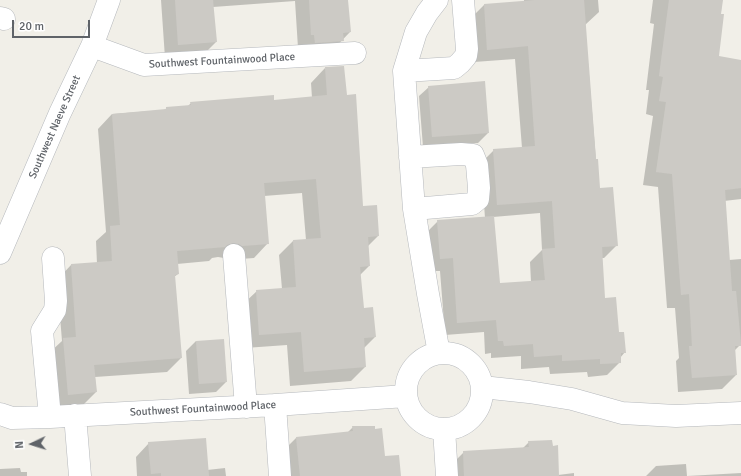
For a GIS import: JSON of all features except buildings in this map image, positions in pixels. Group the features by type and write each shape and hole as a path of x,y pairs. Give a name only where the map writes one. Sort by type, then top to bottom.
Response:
{"street":[{"name":"Southwest Naeve Street","path":"0,253 60,113 92,46 109,0"},
{"path":"437,0 427,13 416,32 404,71 414,209 439,353"},
{"path":"404,71 454,68 466,56 467,49 463,0"},
{"name":"Southwest Fountainwood Place","path":"92,46 144,65 355,53"},
{"path":"410,157 461,154 473,155 478,165 478,198 472,204 414,209"},
{"path":"234,255 246,407"},
{"path":"50,417 42,331 55,310 56,301 53,258"},
{"path":"439,353 454,355 467,361 477,373 482,387 480,402 474,414 462,424 448,429 434,428 421,421 411,410 406,396 407,381 414,368 425,358 439,353"},
{"path":"482,387 529,392 572,399 622,413 676,416 741,413"},
{"name":"Southwest Fountainwood Place","path":"0,414 12,418 50,417 246,407 406,396"},
{"path":"275,405 280,476"},
{"path":"75,415 80,476"},
{"path":"444,429 448,476"}]}
